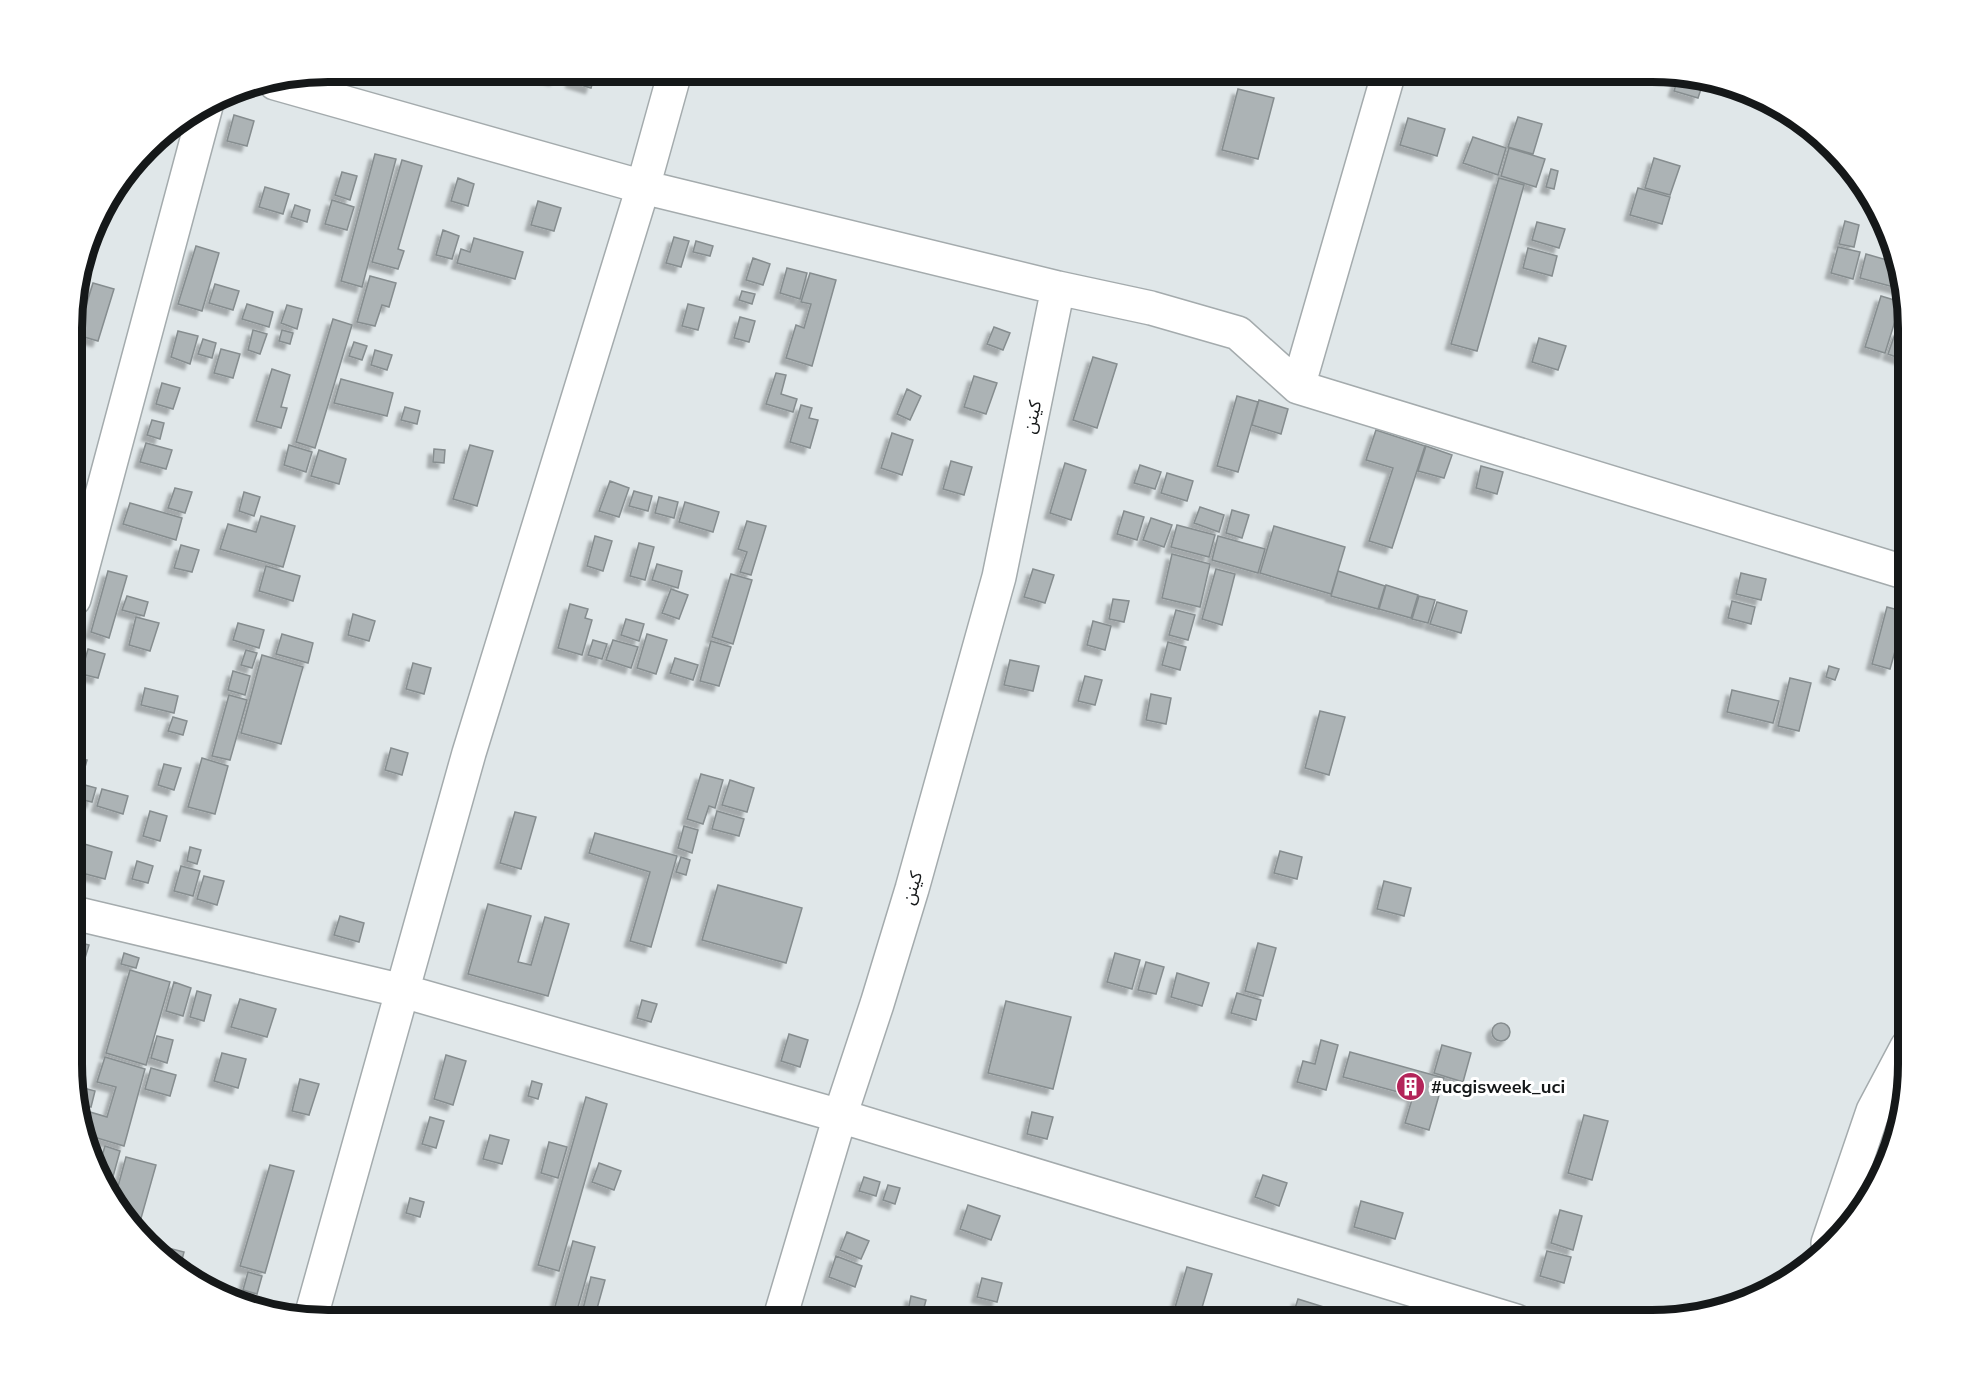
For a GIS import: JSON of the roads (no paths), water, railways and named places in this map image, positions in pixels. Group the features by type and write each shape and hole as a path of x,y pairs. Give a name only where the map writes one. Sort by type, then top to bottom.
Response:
{"street":[{"path":"313,1310 469,753 643,187 672,82"},
{"path":"1298,387 1386,82"},
{"path":"286,86 643,187 1058,288 1152,308 1238,333 1298,387 1898,570"},
{"path":"82,569 203,116"},
{"name":"كينن","path":"782,1310 840,1116 912,889 999,577 1058,288"},
{"path":"82,916 403,991 840,1116 1480,1310"},
{"path":"1830,1235 1873,1111 1898,1064"}],"place":[{"name":"#ucgisweek_uci","path":"1410,1087"}]}
